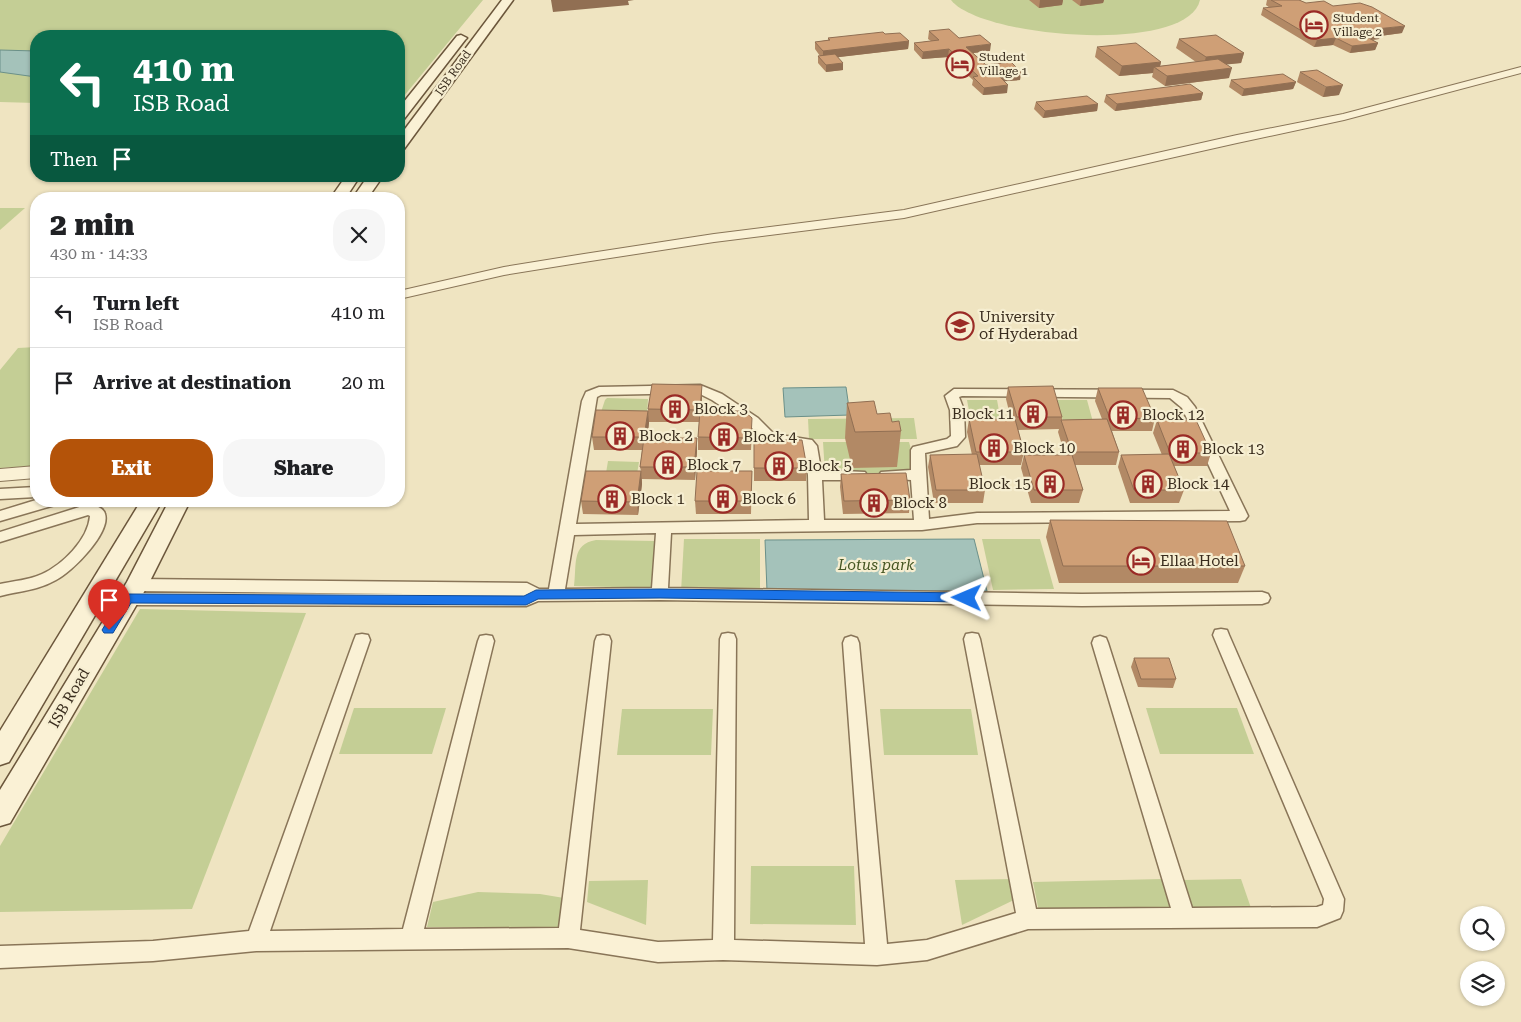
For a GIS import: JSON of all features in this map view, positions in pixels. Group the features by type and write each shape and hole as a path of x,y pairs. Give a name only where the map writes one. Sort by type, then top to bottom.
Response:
{"main road":[{"name":"ISB Road","path":"405,138 447,83 456,67 508,0"},
{"name":"ISB Road","path":"405,108 471,26"},
{"path":"341,192 349,182"},
{"name":"ISB Road","path":"0,754 148,507"},
{"name":"ISB Road","path":"0,814 132,592 177,507"}],"street":[{"path":"405,284 490,265 574,250 881,209 952,196 1406,95 1521,63"},
{"path":"405,294 504,271 575,259 723,237 904,214 1228,141 1344,117 1521,70"},
{"path":"556,595 589,401 592,395 599,391 700,389 717,397 753,422 769,437 776,440 807,443 810,446 815,475 817,525"},
{"path":"566,530 922,525 977,518 1240,516 1188,408 1182,400 1173,394 960,392 952,396 957,410 958,437 952,443 918,450 922,525"},
{"path":"0,475 30,472"},
{"path":"815,475 918,475"},
{"path":"0,481 30,479"},
{"path":"0,494 30,492"},
{"path":"0,516 30,507"},
{"path":"14,524 69,507"},
{"path":"0,537 90,509 98,514 96,527 91,536 60,570 45,578 0,590"},
{"path":"660,594 664,529"},
{"path":"132,592 526,600 536,595 660,594 1082,600 1262,598"},
{"path":"0,957 153,951 256,940 568,938 658,952 723,950 878,955 927,950 1028,919 1317,917 1333,911 1334,898 1221,635"},
{"path":"972,638 1028,919"},
{"path":"723,950 728,639"},
{"path":"256,940 362,640"},
{"path":"410,939 486,641"},
{"path":"568,938 603,641"},
{"path":"851,643 878,955"},
{"path":"1100,644 1184,917"}],"green space":[{"path":"0,0 483,0 405,95 405,30 30,30 30,103 0,102"},
{"path":"951,0 1200,0 1187,17 1160,29 1124,34 1082,35 1039,31 1000,24 970,13"},
{"path":"0,208 25,208 0,230"},
{"path":"30,347 30,466 0,468 0,370 18,348"},
{"path":"607,398 648,399 647,414 600,415"},
{"path":"967,400 997,400 1001,422 971,421"},
{"path":"1056,400 1087,400 1093,422 1063,421"},
{"path":"914,418 917,439 809,439 808,419"},
{"path":"823,442 909,442 918,475 914,473 825,473"},
{"path":"608,461 639,462 637,474 606,473"},
{"path":"684,539 760,539 760,591 681,592"},
{"path":"982,539 1040,539 1054,589 993,590"},
{"path":"596,540 656,541 652,588 574,586 579,551 588,542"},
{"path":"140,609 306,613 192,909 0,912 0,846"},
{"path":"354,708 446,708 432,754 339,754"},
{"path":"1146,708 1237,708 1254,754 1160,754"},
{"path":"622,709 713,709 711,755 617,755"},
{"path":"880,709 971,709 978,755 884,755"},
{"path":"751,866 854,866 856,925 750,924"},
{"path":"1015,879 1016,899 962,925 955,880"},
{"path":"1162,879 1171,909 1039,912 1033,882"},
{"path":"1241,879 1251,908 1193,909 1184,880"},
{"path":"648,880 646,925 587,902 589,881"},
{"path":"478,892 540,894 564,898 563,928 427,927 433,902"}],"water":[{"path":"0,50 30,51 30,76 0,72"},
{"path":"846,387 850,415 785,417 783,388"},
{"name":"Lotus park","path":"974,539 987,591 767,591 765,540"}],"building":[{"path":"1271,0 1299,0 1306,3 1324,1 1333,6 1360,3 1372,7 1405,26 1376,29 1381,32 1361,34 1378,43 1352,46 1336,38 1317,40 1263,8 1282,6"},
{"path":"949,29 959,38 980,35 991,44 966,47 986,65 1011,62 1021,72 997,74 1008,85 984,88 973,77 978,76 949,49 923,52 914,43 939,40 929,31"},
{"path":"883,32 885,34 900,33 909,41 823,51 815,42 830,40 828,38"},
{"path":"1216,35 1244,53 1206,57 1179,39"},
{"path":"1136,43 1161,62 1122,66 1097,47"},
{"path":"835,54 843,63 826,65 818,56"},
{"path":"1218,59 1232,68 1167,76 1154,67"},
{"path":"1317,70 1343,85 1326,87 1300,72"},
{"path":"1283,74 1296,82 1244,89 1231,80"},
{"path":"1190,84 1203,93 1117,104 1106,95"},
{"path":"1087,96 1098,104 1045,111 1036,102"},
{"path":"652,384 702,385 700,410 648,409"},
{"path":"1053,386 1062,417 1017,417 1008,387"},
{"path":"1098,388 1142,388 1155,418 1110,419"},
{"path":"874,401 877,414 890,413 892,422 899,421 901,431 855,432 847,403"},
{"path":"596,410 648,411 644,437 592,437"},
{"path":"700,411 744,411 752,418 751,438 698,437"},
{"path":"969,419 1015,419 1024,452 976,452"},
{"path":"1107,419 1119,452 1072,452 1061,420"},
{"path":"1157,420 1196,420 1211,453 1170,453"},
{"path":"644,438 697,438 694,467 640,467"},
{"path":"754,439 802,440 807,468 754,468"},
{"path":"977,454 985,490 936,490 930,455"},
{"path":"1169,454 1184,490 1134,490 1121,455"},
{"path":"1024,455 1072,455 1083,490 1034,490"},
{"path":"586,471 641,471 637,502 581,501"},
{"path":"697,471 752,471 751,501 695,501"},
{"path":"906,473 910,500 844,501 841,474"},
{"path":"1050,520 1227,521 1245,566 1063,566"},
{"path":"1134,658 1169,658 1176,679 1141,679"}],"place":[{"name":"Student Village 2","path":"1314,25"},
{"name":"Student Village 1","path":"960,64"},
{"name":"University of Hyderabad","path":"960,326"},
{"name":"Block 3","path":"675,409"},
{"name":"Block 11","path":"1033,414"},
{"name":"Block 12","path":"1123,415"},
{"name":"Block 2","path":"620,436"},
{"name":"Block 4","path":"724,437"},
{"name":"Block 10","path":"994,448"},
{"name":"Block 13","path":"1183,449"},
{"name":"Block 7","path":"668,465"},
{"name":"Block 5","path":"779,466"},
{"name":"Block 15","path":"1050,484"},
{"name":"Block 14","path":"1148,484"},
{"name":"Block 1","path":"612,499"},
{"name":"Block 6","path":"723,499"},
{"name":"Block 8","path":"874,503"},
{"name":"Ellaa Hotel","path":"1141,561"}],"route":[{"path":"109,630 127,599 526,600 536,595 660,594 967,598"}]}
